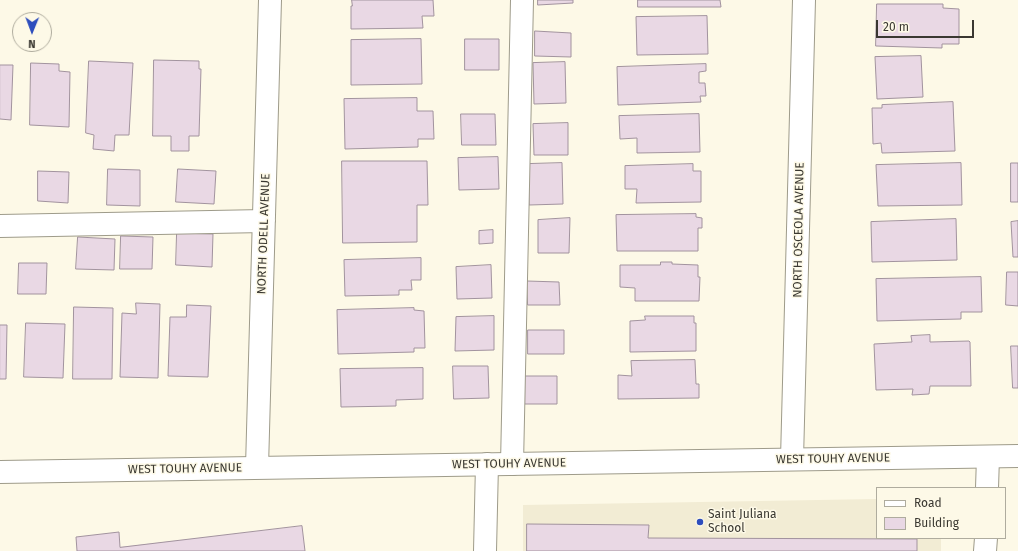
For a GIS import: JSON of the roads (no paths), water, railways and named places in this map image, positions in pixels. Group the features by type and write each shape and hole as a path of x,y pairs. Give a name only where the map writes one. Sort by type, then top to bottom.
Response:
{"street":[{"name":"NORTH ODELL AVENUE","path":"257,467 270,0"},
{"path":"512,464 522,0"},
{"name":"NORTH OSCEOLA AVENUE","path":"792,459 804,0"},
{"path":"0,226 264,221"},
{"name":"WEST TOUHY AVENUE","path":"0,472 1018,456"},
{"path":"987,487 988,457"},
{"path":"484,551 487,464"},
{"path":"985,551 986,539"}],"place":[{"name":"Saint Juliana School","path":"700,522"}]}
